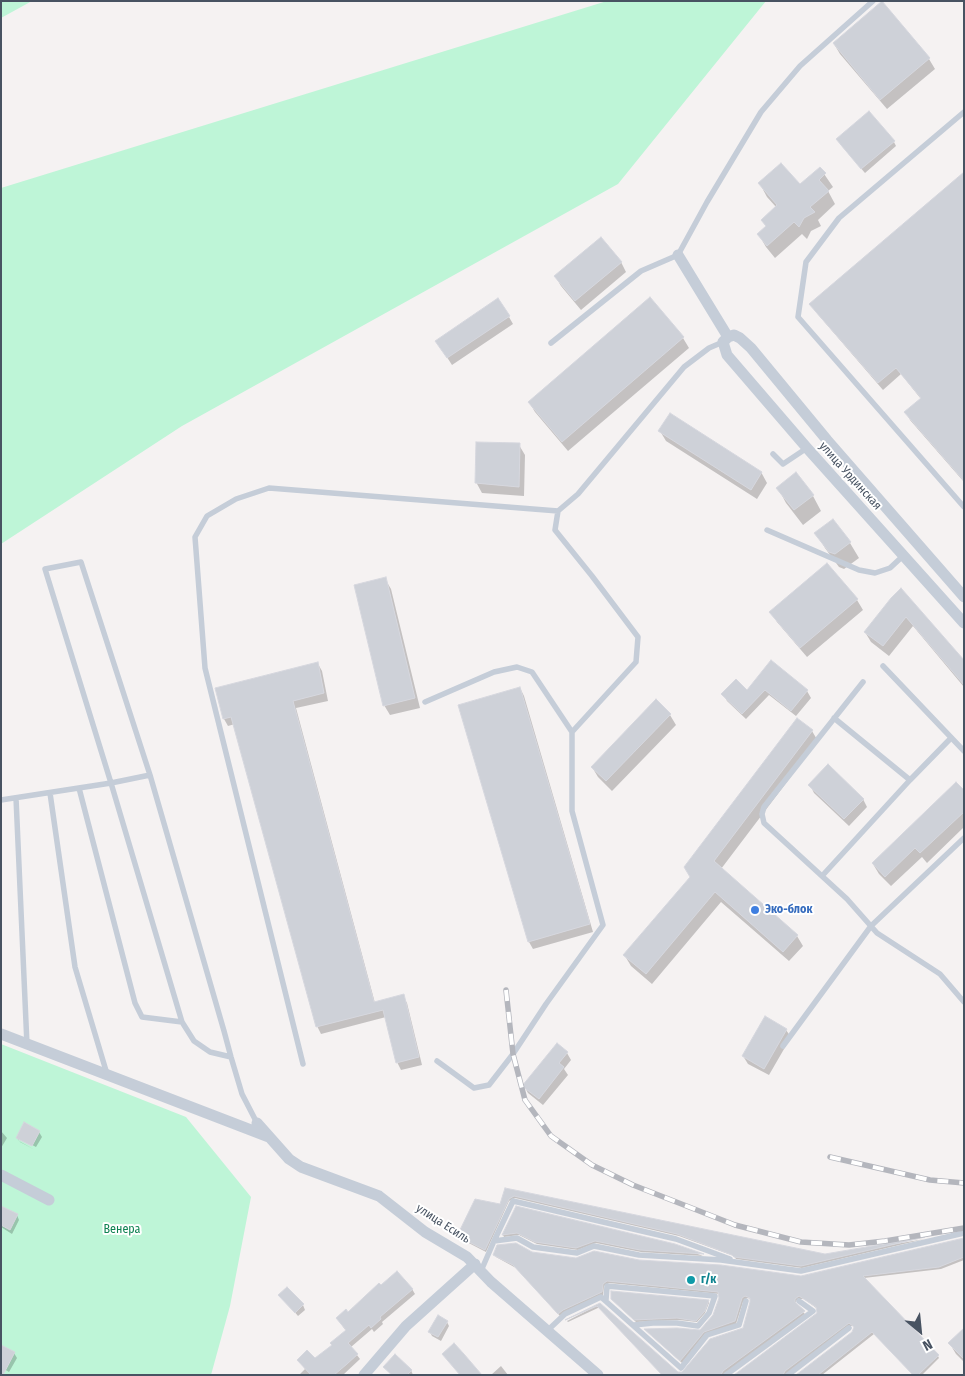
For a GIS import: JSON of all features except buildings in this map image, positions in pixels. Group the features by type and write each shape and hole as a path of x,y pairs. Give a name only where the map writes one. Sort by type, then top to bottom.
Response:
{"street":[{"name":"улица Урдинская","path":"678,255 726,340 727,355 807,448 964,623"},
{"path":"726,340 734,335 752,348 827,440 964,596"},
{"path":"1,1034 270,1138"},
{"name":"улица Есиль","path":"257,1123 289,1159 301,1167 379,1196 426,1232 468,1257 491,1282 598,1375"},
{"path":"1,1175 49,1200"},
{"path":"364,1375 406,1326 478,1268"}],"lane":[{"path":"551,343 641,271 678,255 707,202 761,112 800,66 873,1"},
{"path":"964,112 839,218 806,262 798,316 964,507"},
{"path":"572,732 636,662 638,636 555,530 558,511 578,494 684,367 709,348 726,340"},
{"path":"774,454 783,464 807,448"},
{"path":"303,1064 205,668 195,537 207,516 236,499 269,488 558,511"},
{"path":"768,530 859,570 874,573 890,568 904,555"},
{"path":"231,1057 210,1052 194,1041 182,1022 45,569 81,562 150,775 242,1094 257,1123"},
{"path":"883,666 964,752"},
{"path":"426,702 494,672 517,667 532,672 572,732 572,811 603,925 546,1004 513,1054 489,1085 474,1088 437,1061"},
{"path":"863,682 764,807 762,814 764,823 847,899 877,933 940,974 964,1002"},
{"path":"834,718 910,780"},
{"path":"822,876 951,738"},
{"path":"1,800 150,775"},
{"path":"79,788 135,1003 142,1017 182,1022"},
{"path":"50,792 74,967 108,1076"},
{"path":"16,798 28,1045"},
{"path":"783,1046 871,926 964,838"},
{"path":"478,1268 494,1241 513,1201 676,1239 741,1263"},
{"path":"494,1241 517,1238 533,1247 577,1253 594,1246 639,1255 741,1263 801,1271 964,1234"},
{"path":"606,1300 607,1286 715,1296 710,1313 698,1326"},
{"path":"547,1331 565,1314 601,1297 681,1368 708,1335 739,1325 746,1301"},
{"path":"726,1375 813,1310 799,1301"},
{"path":"634,1326 653,1323 677,1323 698,1326 708,1335"},
{"path":"788,1375 849,1328"}],"green space":[{"path":"1,1 32,1 1,18"},
{"path":"607,1 766,1 618,184 182,426 1,544 1,188"},
{"name":"Венера","path":"1,1044 186,1117 251,1197 230,1306 211,1375 1,1375"}],"railway":[{"path":"506,990 513,1054 525,1100 551,1136 592,1165 633,1185 735,1225 801,1242 849,1245 964,1228"},
{"path":"830,1157 930,1180 964,1183"}],"place":[{"name":"Эко-блок","path":"755,910"},
{"name":"г/к","path":"691,1280"}]}
